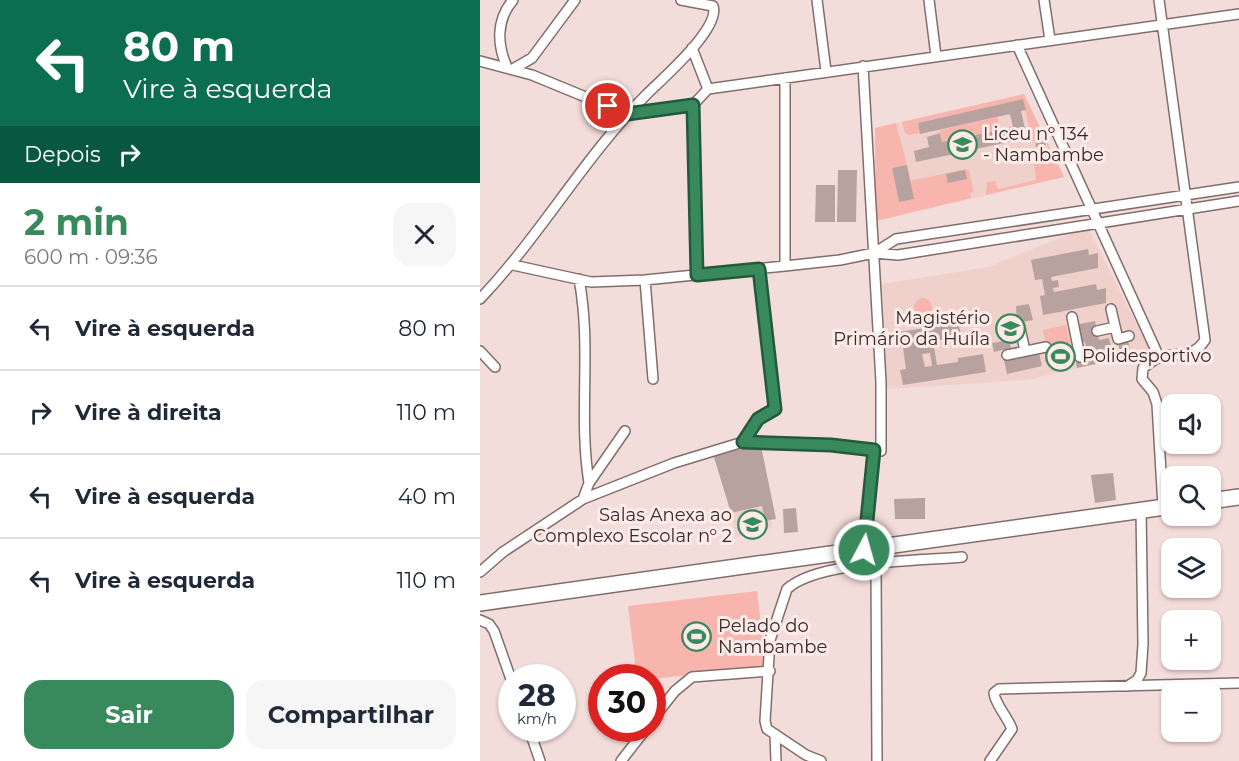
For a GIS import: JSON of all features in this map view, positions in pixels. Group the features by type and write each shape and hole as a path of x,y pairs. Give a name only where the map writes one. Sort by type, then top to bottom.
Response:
{"main road":[{"path":"1221,499 1239,497"},
{"path":"480,603 1161,508"}],"street":[{"path":"510,68 499,49 503,14 513,0"},
{"path":"510,68 532,58 575,0"},
{"path":"480,299 513,265 627,114 692,48 713,22 716,14 714,3 681,0"},
{"path":"817,0 826,71"},
{"path":"929,0 936,56"},
{"path":"1044,0 1050,40"},
{"path":"1159,0 1205,340 1200,348 1182,356 1159,357 1143,369 1142,379 1153,392 1157,404 1163,466"},
{"path":"483,62 532,75 627,114 693,105 708,89 1239,14"},
{"path":"1017,45 1159,357"},
{"path":"692,48 708,89"},
{"path":"483,62 499,49"},
{"path":"532,58 532,75"},
{"path":"480,572 503,552 583,499 674,463 743,442 831,445 881,451 874,252 863,66"},
{"path":"785,78 785,266"},
{"path":"693,105 697,275"},
{"path":"513,265 591,282 645,280 759,269 840,260 874,252 896,239 1239,187"},
{"path":"874,252 898,255 1239,201"},
{"path":"743,442 758,419 775,409 759,269"},
{"path":"579,279 585,310 586,420 584,444 589,483"},
{"path":"645,280 653,379"},
{"path":"585,310 591,282"},
{"path":"1111,309 1118,339 1129,336"},
{"path":"1072,317 1080,357"},
{"path":"1097,331 1115,327"},
{"path":"1020,328 1025,351"},
{"path":"1007,355 1046,347"},
{"path":"480,351 495,367"},
{"path":"583,499 589,483 625,430"},
{"path":"863,566 874,450"},
{"path":"1128,686 1137,680 1141,673 1143,644 1141,510"},
{"path":"821,761 807,758 767,729 765,722 772,628 787,589 793,583 824,572 962,557"},
{"path":"876,565 877,761"},
{"path":"480,620 489,624 494,631 506,664"},
{"path":"666,702 675,691 692,677 770,671"},
{"path":"990,761 1012,729 1007,716 994,700 993,693 999,689 1239,683"},
{"path":"775,734 776,761"},
{"path":"533,742 540,761"},
{"path":"621,761 635,742"}],"shaded area":[{"name":"Liceu nº 134 - Nambambe","path":"1024,94 1064,177 876,221 875,128"},
{"path":"1024,94 1064,177 986,195 987,182 995,181 998,189 1036,180 1034,163 1051,159 1045,139 1032,142 1023,99 918,123 920,133 909,135 905,133 902,122"},
{"path":"997,117 1000,129 942,142 940,130"},
{"path":"896,123 907,165 892,168 899,202 913,199 910,181 966,169 969,171 974,192 970,193 971,198 876,221 875,128"},
{"name":"Magistério Primário da Huíla","path":"1088,227 1150,351 1027,380 886,389 882,284 988,267"},
{"path":"923,298 929,301 932,307 929,313 923,316 917,313 914,307 917,301"},
{"name":"Polidesportivo","path":"1066,325 1075,365 1051,370 1043,330"},
{"name":"Salas Anexa ao Complexo Escolar nº 2","path":"762,506 765,521 771,520 773,528 736,537 731,513"},
{"name":"Pelado do Nambambe","path":"757,591 766,666 666,678 666,664 635,664 628,606"}],"building":[{"path":"1023,99 1026,110 1021,111 1027,138 976,149 977,152 969,153 968,151 916,162 914,151 929,147 927,137 940,133 942,142 1013,127 1010,114 920,134 918,123"},
{"path":"1045,139 1046,145 1036,147 1035,141"},
{"path":"1049,148 1051,159 1041,161 1039,150"},
{"path":"907,165 914,199 899,202 892,168"},
{"path":"838,170 857,170 856,222 837,222"},
{"path":"965,170 967,179 948,183 946,174"},
{"path":"816,185 835,185 835,222 815,222"},
{"path":"1088,249 1089,255 1098,253 1098,268 1051,277 1052,281 1058,280 1059,287 1053,288 1054,292 1096,284 1097,290 1106,288 1106,303 1043,315 1040,296 1045,295 1042,279 1035,280 1031,260"},
{"path":"1029,304 1033,320 1017,323 1016,306"},
{"path":"935,320 935,326 959,323 961,337 933,341 937,365 958,362 958,358 983,354 986,372 903,385 900,370 906,369 903,347 896,348 893,333 925,328 924,322","holes":["930,353 932,366 925,367 922,354"]},
{"path":"1095,321 1099,340 1109,338 1112,350 1094,354 1096,364 1077,368 1075,358 1087,355 1085,342 1079,344 1075,325"},
{"path":"1009,340 1011,348 994,352 992,343"},
{"path":"1128,340 1131,356 1121,358 1118,341"},
{"path":"1039,353 1042,366 1007,374 1004,360"},
{"path":"761,446 776,519 765,521 762,506 731,513 713,454"},
{"path":"1113,473 1116,500 1095,503 1091,475"},
{"path":"925,498 925,519 895,519 894,499"},
{"path":"796,508 798,532 784,533 783,509"}],"place":[{"name":"Liceu nº 134 - Nambambe","path":"962,144"},
{"name":"Magistério Primário da Huíla","path":"1011,328"},
{"name":"Polidesportivo","path":"1061,356"},
{"name":"Salas Anexa ao Complexo Escolar nº 2","path":"753,525"},
{"name":"Pelado do Nambambe","path":"697,636"}],"route":[{"path":"608,106 627,114 693,105 697,275 759,269 775,409 758,419 743,442 769,441 874,450 864,550"}]}
